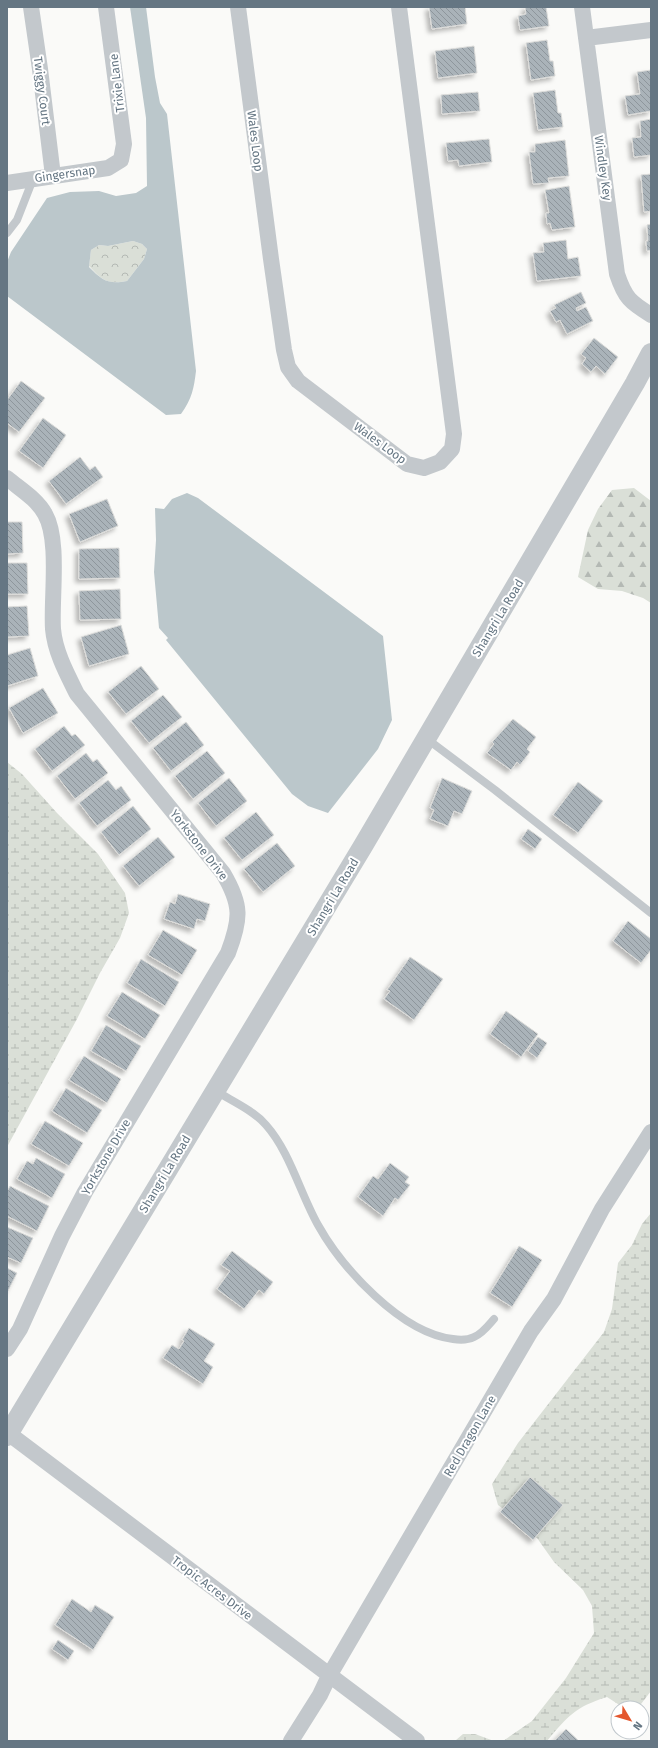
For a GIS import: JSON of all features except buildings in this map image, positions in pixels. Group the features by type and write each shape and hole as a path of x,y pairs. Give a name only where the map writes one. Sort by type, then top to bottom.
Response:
{"street":[{"name":"Twiggy Court","path":"31,7 53,176"},
{"name":"Trixie Lane","path":"106,7 124,144 121,160"},
{"name":"Wales Loop","path":"238,7 276,297 288,367 298,381 407,464 424,468 440,462 452,449 454,434 399,7"},
{"name":"Windley Key","path":"582,7 617,274 623,290 632,303 651,315"},
{"path":"586,38 651,30"},
{"name":"Gingersnap","path":"7,183 108,168 121,160"},
{"name":"Shangri La Road","path":"8,1435 427,739 635,383 651,353"},
{"name":"Yorkstone Drive","path":"7,478 29,496 45,514 53,540 53,630 60,657 77,694 223,873 233,889 238,910 237,930 228,953 85,1192 62,1236 20,1329 7,1349"},
{"name":"Red Dragon Lane","path":"291,1741 320,1695 329,1676 531,1331 554,1299 602,1209 651,1132"},
{"name":"Tropic Acres Drive","path":"8,1435 418,1741"}],"lane":[{"path":"7,233 17,220 33,179"},
{"path":"427,739 495,790 651,913"},
{"path":"215,1091 248,1110 266,1124 281,1145 317,1224 332,1248 346,1265 390,1310 402,1319 430,1333 445,1338 461,1340 474,1338 485,1330 494,1319"}],"green space":[{"path":"133,241 142,244 147,249 144,259 127,281 110,282 101,278 89,266 91,250 99,245 108,246"},
{"path":"634,488 651,501 651,603 643,598 622,591 598,589 578,577 588,530 598,509 612,490"},
{"path":"7,762 22,774 57,813 98,854 125,893 129,913 120,938 7,1147"},
{"path":"651,1213 651,1691 644,1700 612,1700 607,1697 587,1705 573,1713 547,1741 503,1741 532,1721 566,1678 594,1633 592,1606 583,1590 554,1562 537,1538 518,1520 498,1505 492,1484 518,1443 604,1332 612,1309 618,1263 632,1245 642,1224"},
{"path":"463,1734 475,1734 494,1741 456,1740"}],"shaded area":[{"path":"130,7 146,7 160,103 167,114 196,371 192,393 181,414 166,415 7,296 7,262 11,252 47,198 70,192 99,191 116,196 136,193 147,186 146,118","holes":["133,241 142,244 147,249 144,259 127,281 110,282 102,278 89,267 91,250 99,245 108,246"]},
{"path":"187,493 198,498 383,636 392,720 378,749 328,813 308,806 292,794 166,640 168,638 159,628 154,572 156,540 155,508 164,509 172,499"}]}
